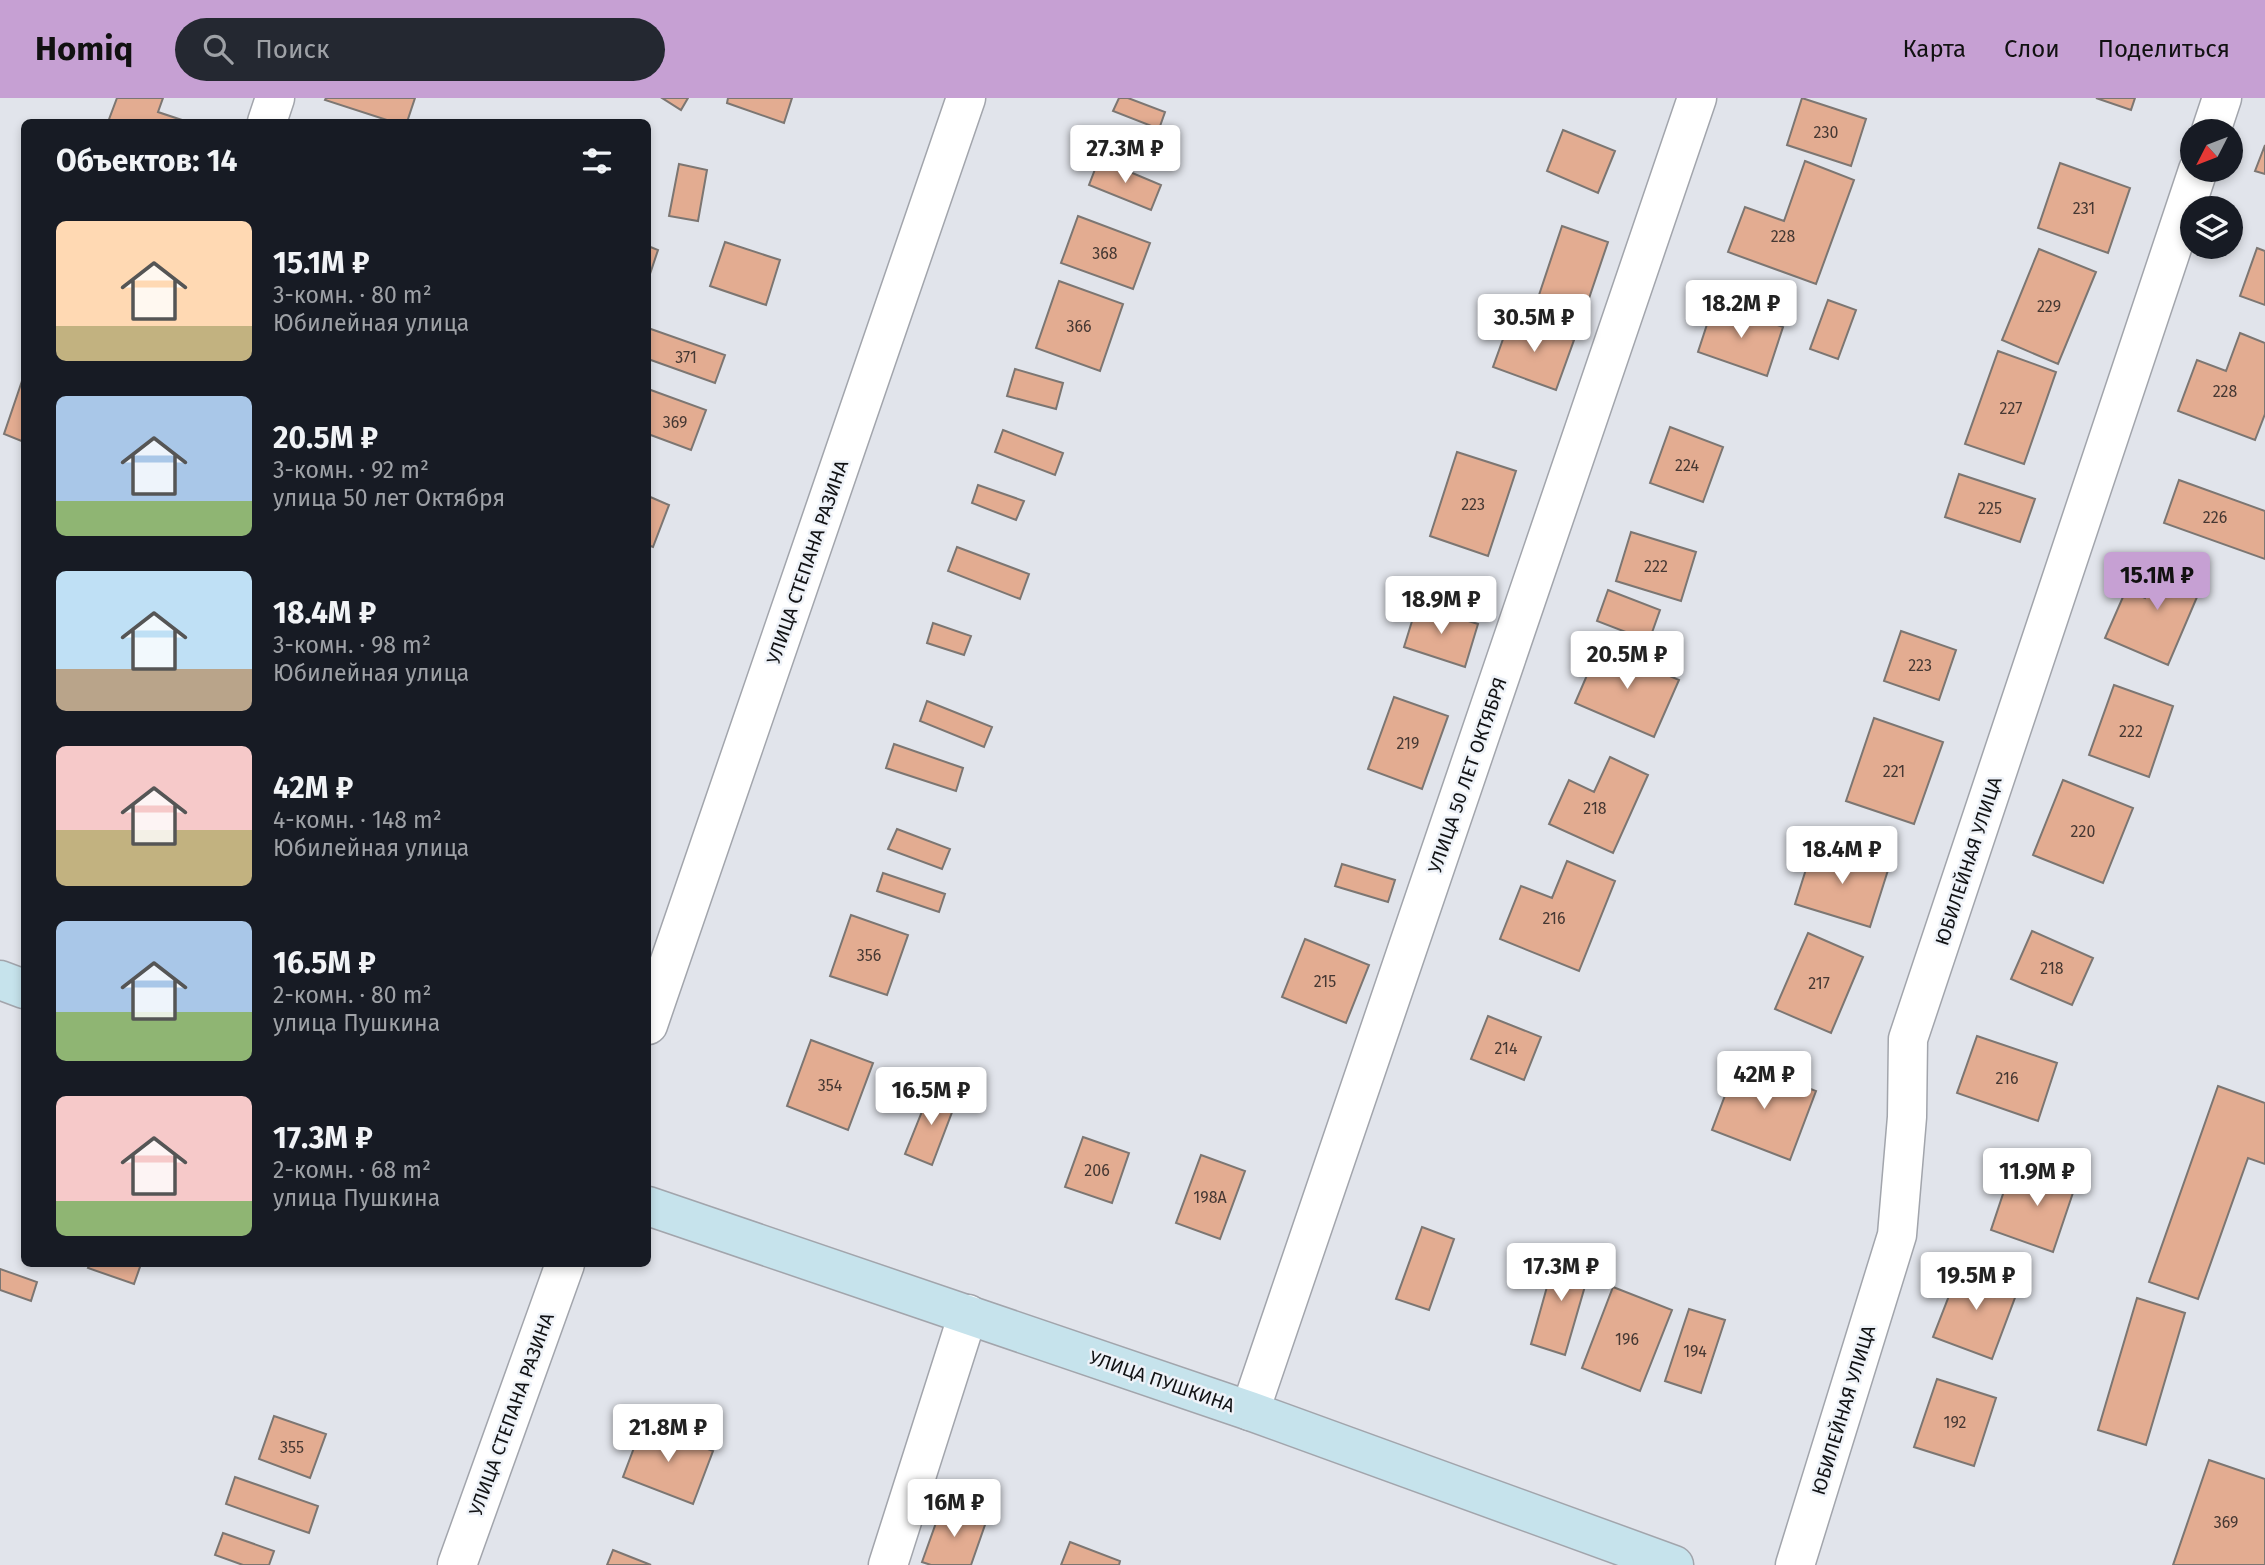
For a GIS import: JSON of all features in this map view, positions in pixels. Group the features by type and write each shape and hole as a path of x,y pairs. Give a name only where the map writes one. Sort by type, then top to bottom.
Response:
{"street":[{"path":"268,119 275,98"},
{"name":"УЛИЦА СТЕПАНА РАЗИНА","path":"651,1017 965,98"},
{"name":"УЛИЦА 50 ЛЕТ ОКТЯБРЯ","path":"1250,1412 1697,98"},
{"path":"2215,119 2222,98"},
{"name":"ЮБИЛЕЙНАЯ УЛИЦА","path":"1796,1565 1897,1235 1907,1117 1909,1039 2194,182"},
{"path":"0,981 21,988"},
{"name":"УЛИЦА ПУШКИНА","path":"651,1207 1250,1412 1674,1565"},
{"name":"УЛИЦА СТЕПАНА РАЗИНА","path":"457,1565 564,1267"},
{"path":"888,1565 968,1314"}],"building":[{"path":"117,98 163,98 158,112 179,119 109,119"},
{"path":"415,98 408,119 384,119 325,100"},
{"path":"662,98 688,98 681,110"},
{"path":"728,98 792,98 784,123 727,103"},
{"path":"1119,98 1128,98 1165,112 1159,129 1113,111"},
{"path":"1802,98 1866,119 1851,166 1787,145"},
{"path":"2096,98 2135,98 2131,110"},
{"path":"1563,130 1615,151 1598,193 1547,171"},
{"path":"2265,145 2265,174 2255,171"},
{"path":"1099,159 1161,185 1151,210 1089,185"},
{"path":"1805,161 1854,180 1816,284 1728,252 1745,207 1784,221"},
{"path":"2060,163 2130,188 2108,253 2038,228"},
{"path":"679,164 707,170 698,221 669,216"},
{"path":"1078,216 1150,243 1133,289 1061,263"},
{"path":"1562,226 1608,242 1579,328 1533,313"},
{"path":"725,242 780,260 766,305 710,286"},
{"path":"651,247 658,250 651,271"},
{"path":"2257,248 2265,251 2265,305 2240,296"},
{"path":"2039,249 2096,272 2058,364 2002,340"},
{"path":"1059,281 1123,304 1100,371 1036,348"},
{"path":"1828,300 1856,310 1838,359 1810,349"},
{"path":"1714,303 1783,327 1767,376 1698,352"},
{"path":"1511,317 1574,340 1556,390 1493,367"},
{"path":"651,329 725,355 715,383 651,360"},
{"path":"2240,333 2265,343 2265,414 2255,440 2178,411 2197,360 2226,371"},
{"path":"1998,351 2056,372 2024,464 1965,444"},
{"path":"1015,369 1063,383 1056,409 1007,396"},
{"path":"21,384 21,441 4,434"},
{"path":"651,390 706,410 691,450 651,435"},
{"path":"1670,427 1723,447 1703,502 1650,483"},
{"path":"1003,430 1063,453 1055,475 995,452"},
{"path":"1457,452 1516,471 1488,556 1430,536"},
{"path":"1959,474 2035,499 2020,542 1945,517"},
{"path":"2179,480 2265,511 2265,559 2164,523"},
{"path":"978,485 1024,501 1016,520 972,503"},
{"path":"651,497 669,505 653,547 651,546"},
{"path":"1631,532 1696,552 1681,601 1616,581"},
{"path":"957,547 1029,574 1020,599 948,571"},
{"path":"2162,557 2206,576 2168,665 2105,638 2126,590 2145,598"},
{"path":"1608,590 1660,610 1649,641 1597,621"},
{"path":"1417,605 1478,624 1465,667 1404,647"},
{"path":"933,623 971,636 964,655 927,643"},
{"path":"1901,631 1956,650 1939,700 1884,681"},
{"path":"1600,645 1679,680 1654,737 1575,703"},
{"path":"2114,685 2173,706 2149,777 2089,755"},
{"path":"1394,697 1448,716 1422,789 1368,769"},
{"path":"927,701 992,727 984,747 920,721"},
{"path":"1874,718 1943,742 1914,824 1846,801"},
{"path":"894,744 963,768 956,791 886,768"},
{"path":"1610,757 1648,775 1613,853 1549,824 1569,780 1594,792"},
{"path":"2063,780 2133,808 2103,883 2033,855"},
{"path":"897,829 950,849 942,869 888,849"},
{"path":"1814,844 1889,867 1870,927 1795,904"},
{"path":"1567,861 1615,881 1579,971 1500,939 1521,886 1552,898"},
{"path":"1342,864 1395,880 1388,902 1335,886"},
{"path":"883,873 945,894 939,912 877,891"},
{"path":"851,915 908,935 887,995 830,976"},
{"path":"2032,931 2093,958 2072,1005 2011,979"},
{"path":"1808,933 1863,957 1831,1033 1775,1009"},
{"path":"1305,939 1369,965 1346,1023 1282,997"},
{"path":"1488,1016 1541,1037 1524,1080 1471,1059"},
{"path":"1977,1036 2057,1063 2038,1121 1957,1093"},
{"path":"811,1040 873,1063 848,1130 787,1106"},
{"path":"1738,1061 1816,1091 1790,1160 1712,1130"},
{"path":"2218,1086 2265,1103 2265,1164 2248,1158 2198,1299 2149,1282"},
{"path":"931,1089 957,1099 932,1165 905,1154"},
{"path":"1083,1137 1129,1153 1112,1203 1065,1187"},
{"path":"1201,1155 1245,1171 1220,1239 1176,1223"},
{"path":"2049,1162 2080,1172 2053,1252 1991,1230 2008,1179 2039,1190"},
{"path":"1422,1227 1454,1239 1429,1310 1396,1299"},
{"path":"1557,1251 1592,1262 1565,1355 1531,1344"},
{"path":"1961,1265 2019,1287 1992,1359 1933,1337"},
{"path":"88,1267 140,1267 134,1284"},
{"path":"0,1269 37,1282 31,1301 0,1290"},
{"path":"1613,1287 1672,1310 1640,1391 1582,1368"},
{"path":"2137,1298 2185,1313 2146,1445 2098,1430"},
{"path":"1689,1309 1725,1320 1701,1393 1665,1381"},
{"path":"1937,1379 1996,1398 1974,1466 1914,1447"},
{"path":"274,1416 326,1434 310,1478 259,1459"},
{"path":"643,1424 713,1451 693,1504 623,1477"},
{"path":"2209,1460 2265,1479 2265,1565 2173,1565"},
{"path":"235,1477 318,1506 309,1533 226,1504"},
{"path":"942,1506 986,1522 971,1565 931,1565 922,1562"},
{"path":"223,1533 274,1551 269,1565 243,1565 215,1555"},
{"path":"1070,1542 1120,1561 1119,1565 1061,1565"},
{"path":"613,1550 651,1565 607,1565"}]}
